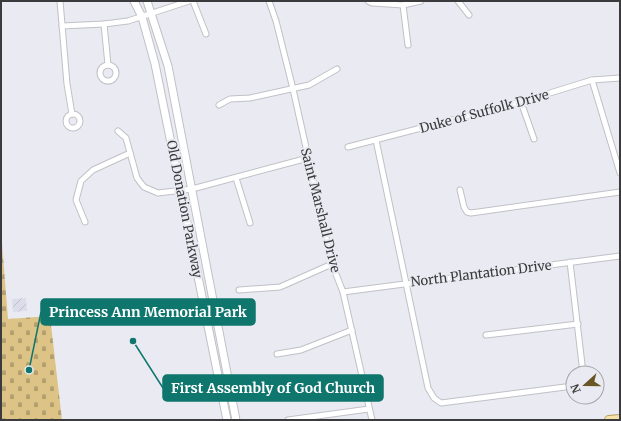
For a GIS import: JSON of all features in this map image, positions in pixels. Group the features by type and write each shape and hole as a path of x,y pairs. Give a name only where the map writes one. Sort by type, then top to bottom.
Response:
{"main road":[{"path":"609,420 620,419"}],"street":[{"path":"60,1 67,84 72,114"},
{"name":"Old Donation Parkway","path":"134,1 142,17 155,64 227,420"},
{"name":"Old Donation Parkway","path":"147,1 168,66 236,420"},
{"path":"62,26 104,24 142,17 189,1"},
{"path":"193,1 206,34"},
{"name":"Saint Marshall Drive","path":"269,1 276,21 293,89 332,264 343,292 372,420"},
{"path":"368,1 372,3 403,5 421,1"},
{"path":"458,1 469,15"},
{"path":"403,5 408,45"},
{"path":"104,24 108,65"},
{"path":"218,105 230,99 250,98 309,85 338,69"},
{"name":"Duke of Suffolk Drive","path":"348,147 521,102 592,80 620,78"},
{"path":"592,80 620,173"},
{"path":"521,102 534,139"},
{"path":"118,131 126,138 137,178 144,187 158,193 192,190 308,158"},
{"path":"376,140 428,388 434,398 441,403 565,387"},
{"path":"85,222 76,200 81,180 93,170 130,153"},
{"path":"236,178 250,223"},
{"path":"460,190 464,207 467,212 471,213 620,192"},
{"name":"North Plantation Drive","path":"343,292 405,282 620,256"},
{"path":"570,262 582,365"},
{"path":"239,290 280,287 332,264"},
{"path":"486,335 578,324"},
{"path":"277,354 301,350 352,330"},
{"path":"288,420 370,409"}],"shaded area":[{"path":"26,298 27,311 13,312 12,299"}],"green space":[{"path":"1,231 8,319 50,316 62,420 1,420"}],"place":[{"name":"First Assembly of God Church","path":"133,341"},
{"name":"Princess Ann Memorial Park","path":"29,370"}]}
